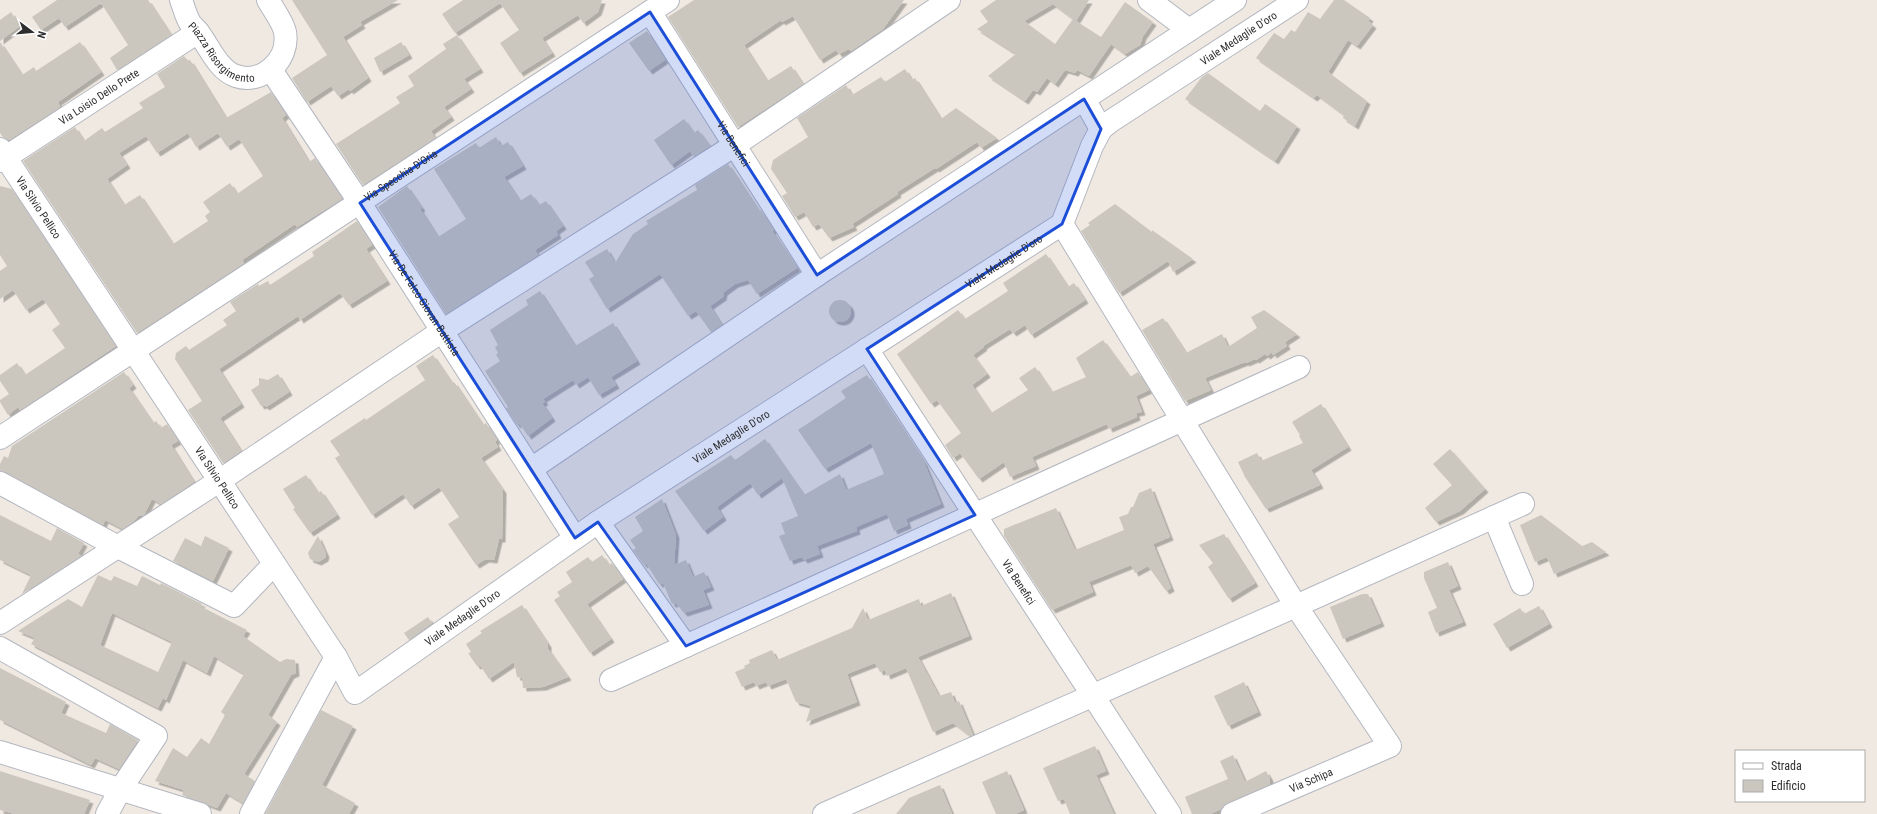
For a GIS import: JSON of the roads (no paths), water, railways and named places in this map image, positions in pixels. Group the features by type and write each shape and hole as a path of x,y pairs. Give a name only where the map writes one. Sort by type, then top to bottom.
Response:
{"street":[{"name":"Piazza Risorgimento","path":"181,0 190,24 198,32 222,66 234,76 249,79 271,70 280,60 286,46 285,31 268,0"},
{"path":"0,623 219,481 442,331 734,145 949,0"},
{"path":"1148,0 1189,30"},
{"path":"530,469 817,275 1235,0"},
{"name":"Viale Medaglie D'oro","path":"336,657 355,693 598,522 1062,224 1092,146 1101,129 1110,121 1297,0"},
{"name":"Via Benefici","path":"659,6 734,145 817,275"},
{"name":"Via Specchia D'Oria","path":"0,438 659,6"},
{"name":"Via Loisio Dello Prete","path":"2,156 198,32"},
{"name":"Via De Falco Giovan Battista","path":"271,70 360,203 575,538"},
{"path":"1084,99 1101,129"},
{"name":"Via Silvio Pellico","path":"2,156 133,350 336,657"},
{"path":"1062,224 1296,606"},
{"name":"Via Benefici","path":"867,349 1170,814"},
{"path":"611,680 1299,367"},
{"path":"0,483 118,547 234,606 274,564"},
{"path":"824,814 1296,606 1523,504"},
{"path":"1494,517 1522,584"},
{"path":"598,522 686,646"},
{"name":"Via Schipa","path":"1232,814 1390,746 1296,606"},
{"path":"0,648 156,736 120,790 107,814"},
{"path":"251,814 336,657"},
{"path":"0,752 120,790 169,803 200,814"}]}
